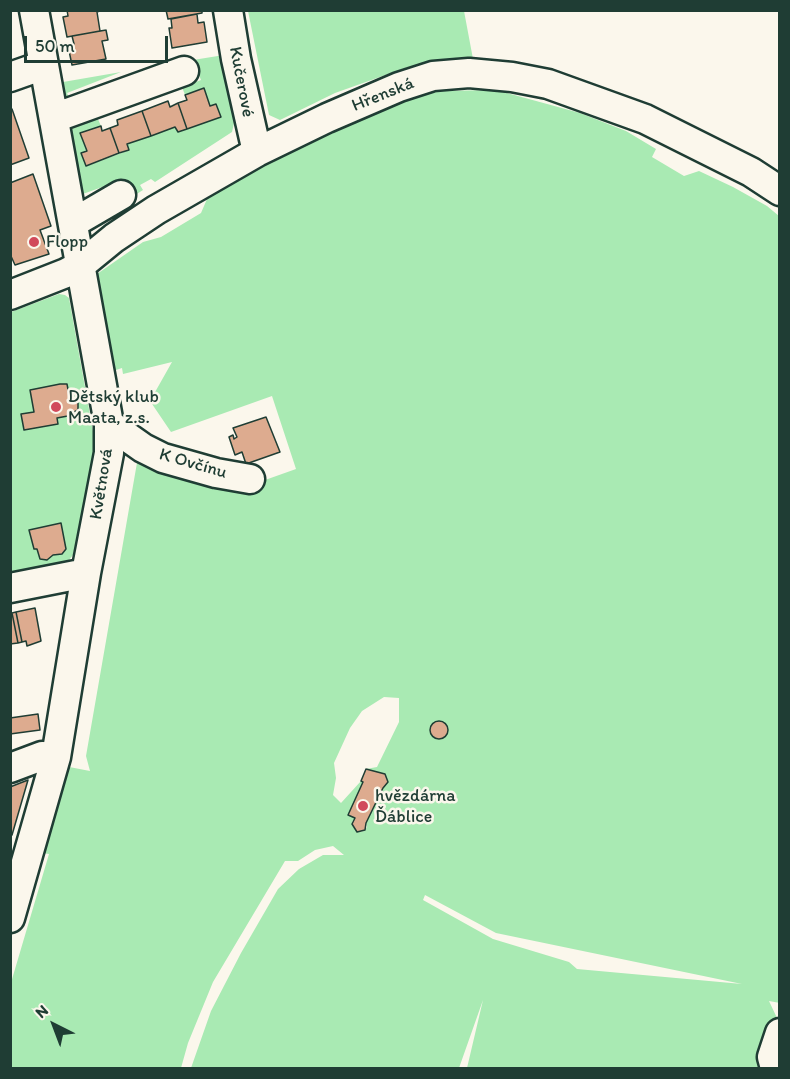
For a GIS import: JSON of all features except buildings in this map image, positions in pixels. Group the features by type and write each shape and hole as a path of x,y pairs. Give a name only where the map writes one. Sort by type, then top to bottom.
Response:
{"street":[{"name":"Květnová","path":"10,918 56,757 86,573 109,453 108,424 34,10"},
{"name":"Kučerové","path":"228,10 236,59 257,152"},
{"path":"10,77 44,65"},
{"path":"54,118 153,73 184,71"},
{"name":"Hřenská","path":"10,295 81,265 114,238 156,210 257,152 327,118 399,87 433,76 469,74 512,77 548,84 645,119 751,172 780,191"},
{"path":"73,223 121,195"},
{"name":"K Ovčínu","path":"108,424 142,448 163,458 216,473 250,479"},
{"path":"10,588 86,573"},
{"path":"10,768 42,756 56,757"},
{"path":"775,1068 772,1057 780,1033"}],"green space":[{"path":"248,11 464,11 473,59 408,67 335,93 280,120 269,115"},
{"path":"224,55 234,123 232,132 155,182 151,179 140,185 143,190 132,197 101,226 94,221 119,181 80,195 68,128 97,117 101,126 80,133 87,151 81,153 87,166 129,150 127,144 175,127 178,132 220,117 216,104 210,106 204,88 185,95 182,87 201,80 193,60"},
{"path":"121,72 67,93 71,102 65,100 63,82"},
{"path":"496,90 580,113 626,131 656,149 652,157 684,176 699,171 767,206 779,216 780,1003 769,1001 777,1018 768,1028 765,1068 467,1068 483,1000 459,1068 191,1068 211,1011 278,889 299,869 323,855 344,855 333,846 315,850 298,861 285,861 213,982 188,1043 181,1068 11,1068 10,986 49,854 42,853 64,766 90,771 86,756 138,457 251,485 296,469 272,396 171,432 150,401 172,362 123,374 122,368 113,371 96,286 97,274 143,242 161,237 201,213 207,199 218,187 253,168 357,119 435,91","holes":["384,697 399,698 399,722 377,767 366,769 385,774 388,782 366,823 367,827 364,831 359,832 353,827 352,822 355,818 348,815 363,782 361,781 341,803 333,795 336,778 334,763 350,728 362,711","425,895 496,933 742,984 577,969 569,962 493,939 423,900"]},
{"path":"59,294 69,298 96,448 73,555 69,560 11,572 11,312"}],"place":[{"name":"Flopp","path":"34,242"},
{"name":"Dětský klub Maata, z.s.","path":"56,407"},
{"name":"hvězdárna Ďáblice","path":"363,806"}]}
